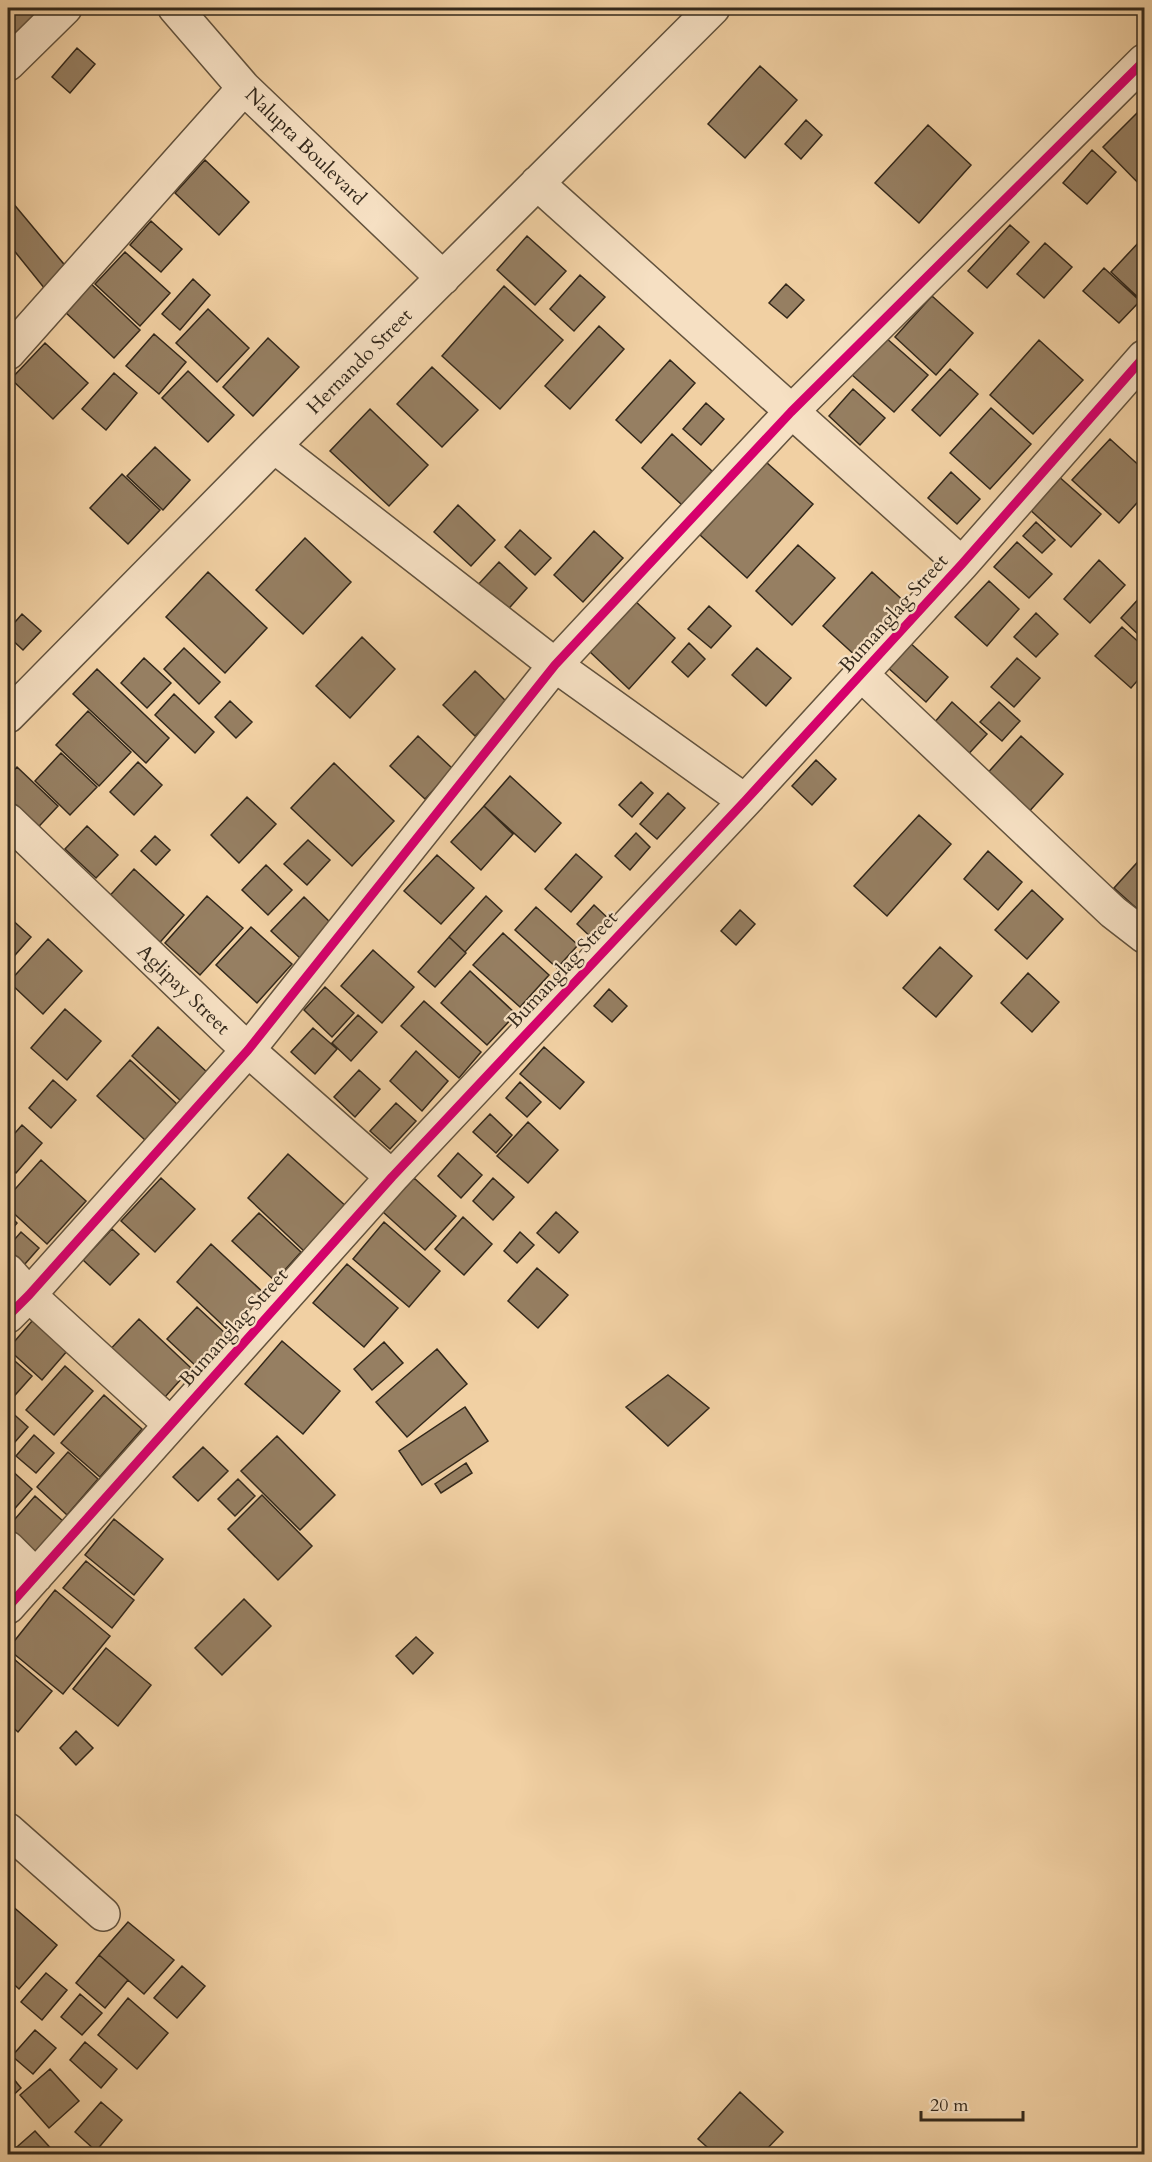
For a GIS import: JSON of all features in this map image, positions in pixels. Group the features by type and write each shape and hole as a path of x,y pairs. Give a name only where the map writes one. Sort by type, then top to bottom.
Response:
{"street":[{"path":"8,64 65,8"},
{"name":"Nalupta Boulevard","path":"175,8 244,87 443,278"},
{"name":"Hernando Street","path":"8,716 274,446 713,8"},
{"path":"18,1305 248,1050 555,666 791,412 1144,61"},
{"path":"8,353 244,87"},
{"path":"537,183 962,564"},
{"name":"Bumanglag Street","path":"8,1607 392,1177 745,801 962,564 1144,357"},
{"path":"274,446 555,666 745,801"},
{"path":"861,674 1113,912 1144,936"},
{"name":"Aglipay Street","path":"8,820 248,1050 392,1177"},
{"path":"8,1271 18,1305 170,1424"},
{"path":"8,1548 36,1576"},
{"path":"8,1830 103,1914"}],"building":[{"path":"8,8 52,8 8,53"},
{"path":"77,48 95,64 70,93 52,77"},
{"path":"760,66 797,100 745,158 708,124"},
{"path":"1144,106 1144,189 1103,147"},
{"path":"806,120 822,135 801,159 785,144"},
{"path":"928,125 971,165 919,223 875,183"},
{"path":"1092,150 1116,172 1087,204 1063,183"},
{"path":"205,160 249,202 219,235 175,193"},
{"path":"12,202 68,269 45,289 8,243 8,206"},
{"path":"151,221 182,249 161,272 130,245"},
{"path":"1010,225 1029,242 987,288 968,271"},
{"path":"527,236 566,271 535,305 497,270"},
{"path":"1139,242 1144,247 1143,302 1111,272"},
{"path":"1045,243 1072,267 1044,298 1017,274"},
{"path":"125,252 170,293 140,326 95,284"},
{"path":"1104,268 1140,301 1119,323 1083,291"},
{"path":"580,275 605,297 574,331 550,309"},
{"path":"193,279 210,295 180,330 162,314"},
{"path":"89,282 140,330 114,358 63,310"},
{"path":"786,284 804,300 787,318 769,303"},
{"path":"504,286 563,340 500,409 442,356"},
{"path":"932,296 973,333 936,375 895,337"},
{"path":"208,309 249,348 217,382 176,343"},
{"path":"599,326 624,349 570,409 545,386"},
{"path":"154,334 186,362 159,394 126,366"},
{"path":"885,337 928,375 894,412 851,374"},
{"path":"268,338 299,367 253,416 223,387"},
{"path":"1039,340 1083,380 1033,434 990,395"},
{"path":"45,343 88,383 53,419 11,379"},
{"path":"670,360 695,383 641,443 616,420"},
{"path":"432,367 478,410 442,447 397,404"},
{"path":"950,369 978,394 940,436 912,410"},
{"path":"188,371 234,415 208,442 162,398"},
{"path":"114,373 137,393 106,430 82,409"},
{"path":"853,389 885,418 860,445 829,416"},
{"path":"706,403 724,419 701,445 683,429"},
{"path":"991,408 1031,444 990,489 950,453"},
{"path":"370,409 428,465 389,506 330,451"},
{"path":"672,434 712,471 682,505 642,468"},
{"path":"1110,439 1144,470 1144,495 1119,523 1072,480"},
{"path":"155,447 190,480 163,510 127,476"},
{"path":"766,462 813,504 747,578 700,535"},
{"path":"951,472 980,499 957,524 928,498"},
{"path":"122,474 160,510 128,544 90,508"},
{"path":"1057,475 1101,514 1071,547 1028,508"},
{"path":"458,505 495,540 471,566 434,532"},
{"path":"1036,522 1055,540 1042,553 1023,536"},
{"path":"520,530 551,558 535,575 505,547"},
{"path":"594,531 623,558 583,602 554,575"},
{"path":"305,538 351,582 303,634 256,590"},
{"path":"1017,542 1052,574 1029,598 994,567"},
{"path":"798,545 835,578 792,625 756,591"},
{"path":"1099,560 1125,585 1090,623 1064,599"},
{"path":"499,562 527,588 504,614 476,587"},
{"path":"208,572 267,628 225,673 166,617"},
{"path":"872,572 907,604 858,658 823,626"},
{"path":"989,581 1019,609 987,646 955,617"},
{"path":"1144,593 1144,640 1121,618"},
{"path":"634,600 675,638 629,689 589,651"},
{"path":"709,606 731,626 711,648 688,629"},
{"path":"1036,613 1058,634 1036,657 1014,637"},
{"path":"22,614 41,631 23,650 8,636 8,630"},
{"path":"1122,627 1144,647 1144,673 1131,688 1095,656"},
{"path":"362,637 395,669 350,718 316,686"},
{"path":"909,642 948,677 926,702 886,666"},
{"path":"689,643 705,659 688,677 672,662"},
{"path":"184,648 220,682 199,704 164,669"},
{"path":"757,648 791,678 766,706 732,675"},
{"path":"144,658 171,683 147,708 121,683"},
{"path":"1017,658 1040,678 1014,707 991,687"},
{"path":"97,669 169,738 146,763 73,694"},
{"path":"475,671 508,703 475,736 443,705"},
{"path":"174,694 214,732 195,753 155,715"},
{"path":"230,701 252,722 236,738 215,717"},
{"path":"952,702 987,734 962,761 928,730"},
{"path":"999,702 1020,721 1002,741 980,722"},
{"path":"88,711 131,752 99,786 56,745"},
{"path":"418,736 453,769 425,799 390,766"},
{"path":"1021,736 1063,774 1026,815 984,777"},
{"path":"61,753 97,787 70,815 35,781"},
{"path":"816,760 836,779 812,805 792,786"},
{"path":"138,762 162,785 134,815 110,792"},
{"path":"334,763 394,821 352,866 291,808"},
{"path":"17,767 58,806 29,837 8,816 8,777"},
{"path":"510,776 561,823 535,852 484,806"},
{"path":"641,782 653,793 632,817 619,805"},
{"path":"668,793 685,808 657,839 640,824"},
{"path":"247,797 276,824 239,863 211,835"},
{"path":"484,806 513,834 481,870 451,842"},
{"path":"919,815 951,844 887,916 854,886"},
{"path":"87,826 118,855 96,878 65,849"},
{"path":"636,833 650,847 630,870 615,856"},
{"path":"155,836 170,850 156,865 141,851"},
{"path":"308,840 330,860 307,885 284,864"},
{"path":"988,851 1022,882 998,910 964,879"},
{"path":"576,854 602,877 571,912 545,889"},
{"path":"437,855 474,888 441,924 404,891"},
{"path":"1144,855 1144,915 1114,888"},
{"path":"266,865 292,890 268,915 242,890"},
{"path":"134,869 184,915 155,948 105,901"},
{"path":"1032,890 1063,919 1027,959 995,930"},
{"path":"207,896 243,928 200,975 165,943"},
{"path":"486,896 502,911 465,952 449,937"},
{"path":"304,897 332,924 300,958 271,931"},
{"path":"594,905 612,922 595,941 577,924"},
{"path":"536,907 578,945 557,968 515,930"},
{"path":"740,910 755,924 736,945 721,931"},
{"path":"8,916 31,937 8,963"},
{"path":"251,927 292,964 257,1003 216,965"},
{"path":"503,933 549,975 520,1007 473,965"},
{"path":"449,937 466,953 435,987 418,972"},
{"path":"48,939 82,971 43,1014 9,982"},
{"path":"940,947 972,976 936,1017 903,988"},
{"path":"373,950 414,987 382,1023 341,986"},
{"path":"470,971 516,1014 487,1045 441,1003"},
{"path":"1028,973 1059,1002 1032,1032 1001,1003"},
{"path":"325,987 354,1013 332,1037 304,1010"},
{"path":"609,989 627,1006 612,1022 594,1006"},
{"path":"424,1001 481,1052 459,1078 401,1026"},
{"path":"65,1009 101,1041 67,1080 31,1048"},
{"path":"358,1015 377,1032 351,1061 332,1043"},
{"path":"158,1027 208,1073 182,1102 132,1056"},
{"path":"313,1028 337,1049 315,1074 291,1052"},
{"path":"544,1047 584,1082 560,1109 520,1074"},
{"path":"416,1051 448,1081 422,1111 390,1081"},
{"path":"130,1060 178,1105 145,1140 97,1096"},
{"path":"359,1070 380,1089 355,1117 334,1097"},
{"path":"53,1080 76,1100 51,1128 29,1108"},
{"path":"520,1082 541,1102 527,1117 506,1098"},
{"path":"396,1103 416,1121 390,1149 370,1131"},
{"path":"490,1114 512,1135 496,1153 473,1132"},
{"path":"528,1122 558,1150 528,1183 497,1156"},
{"path":"22,1125 42,1143 16,1173 8,1166 8,1141"},
{"path":"458,1153 482,1175 461,1198 438,1176"},
{"path":"288,1154 348,1208 306,1253 248,1198"},
{"path":"41,1160 86,1201 47,1244 8,1208 8,1197"},
{"path":"161,1178 195,1209 155,1252 121,1221"},
{"path":"414,1178 456,1216 425,1250 383,1212"},
{"path":"493,1178 514,1197 493,1220 473,1201"},
{"path":"556,1212 578,1232 559,1253 537,1233"},
{"path":"259,1213 301,1252 275,1281 232,1241"},
{"path":"8,1214 17,1223 8,1234"},
{"path":"463,1217 492,1244 464,1275 435,1249"},
{"path":"384,1222 440,1271 409,1307 353,1259"},
{"path":"112,1229 139,1254 110,1285 83,1260"},
{"path":"21,1232 39,1248 17,1273 8,1264 8,1247"},
{"path":"520,1232 534,1245 517,1263 504,1251"},
{"path":"211,1244 266,1295 231,1333 177,1282"},
{"path":"347,1264 398,1308 364,1347 313,1303"},
{"path":"537,1268 568,1295 538,1328 508,1301"},
{"path":"197,1307 226,1334 197,1367 167,1339"},
{"path":"39,1313 74,1343 42,1380 8,1349"},
{"path":"139,1319 191,1368 156,1407 103,1357"},
{"path":"282,1341 340,1391 303,1434 245,1384"},
{"path":"384,1342 403,1363 372,1390 354,1369"},
{"path":"437,1349 467,1384 407,1437 376,1402"},
{"path":"8,1355 32,1376 8,1403"},
{"path":"65,1366 93,1391 54,1435 26,1410"},
{"path":"668,1375 709,1408 668,1446 626,1407"},
{"path":"104,1395 142,1429 100,1477 61,1443"},
{"path":"465,1407 488,1441 422,1485 399,1451"},
{"path":"8,1409 28,1427 8,1450"},
{"path":"34,1435 54,1453 36,1473 16,1456"},
{"path":"277,1436 335,1495 300,1530 241,1471"},
{"path":"203,1447 228,1471 198,1501 173,1477"},
{"path":"68,1452 98,1479 67,1515 37,1487"},
{"path":"466,1463 472,1473 441,1493 435,1484"},
{"path":"8,1467 32,1489 10,1514 8,1512"},
{"path":"238,1479 255,1496 235,1516 218,1499"},
{"path":"262,1495 312,1546 278,1580 228,1529"},
{"path":"35,1496 64,1522 33,1557 8,1534 8,1527"},
{"path":"114,1519 163,1559 134,1595 85,1555"},
{"path":"86,1561 134,1600 112,1628 63,1588"},
{"path":"55,1590 110,1636 63,1694 8,1649"},
{"path":"244,1599 271,1626 222,1675 195,1648"},
{"path":"416,1637 433,1653 413,1674 396,1656"},
{"path":"106,1648 151,1685 118,1726 73,1689"},
{"path":"8,1654 52,1691 18,1732 8,1723"},
{"path":"76,1731 93,1748 76,1765 60,1748"},
{"path":"10,1904 57,1945 19,1989 8,1979 8,1907"},
{"path":"128,1922 174,1960 144,1994 99,1955"},
{"path":"99,1955 128,1980 105,2008 76,1983"},
{"path":"182,1966 205,1986 177,2018 154,1998"},
{"path":"46,1973 67,1990 42,2020 21,2002"},
{"path":"80,1994 102,2013 82,2035 61,2017"},
{"path":"128,1998 168,2033 137,2069 98,2035"},
{"path":"35,2030 56,2048 33,2074 12,2056"},
{"path":"85,2042 117,2069 101,2088 70,2060"},
{"path":"50,2069 79,2101 49,2128 20,2095"},
{"path":"8,2072 21,2088 8,2100"},
{"path":"740,2092 783,2132 762,2154 715,2154 698,2139"},
{"path":"101,2102 122,2120 96,2151 75,2132"},
{"path":"35,2131 56,2154 9,2154"}],"cycle path":[{"path":"8,1316 248,1050 555,665 791,412 1144,61"},
{"path":"8,1607 392,1177 745,801 962,564 1144,357"}]}
